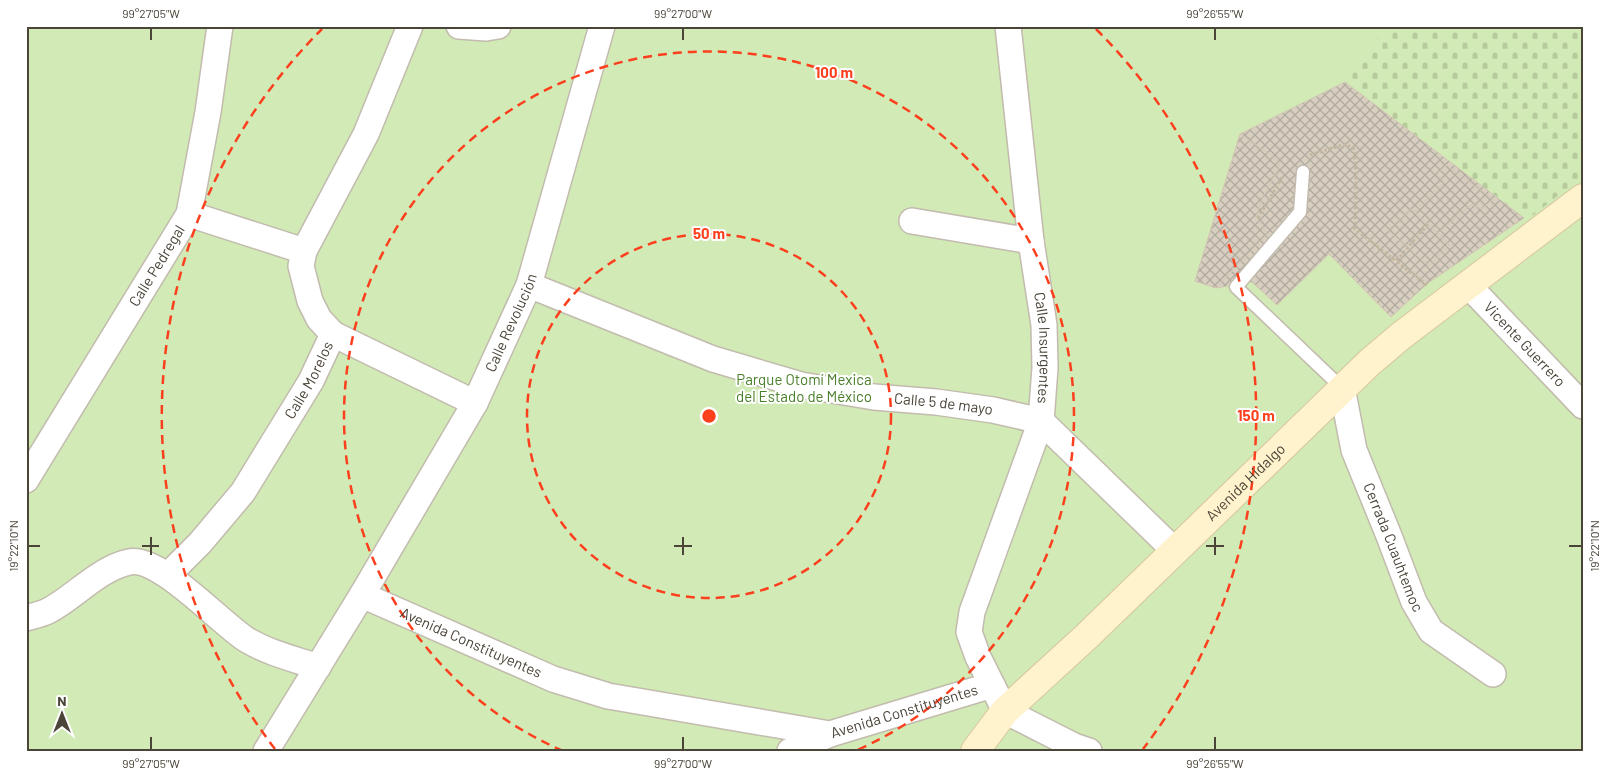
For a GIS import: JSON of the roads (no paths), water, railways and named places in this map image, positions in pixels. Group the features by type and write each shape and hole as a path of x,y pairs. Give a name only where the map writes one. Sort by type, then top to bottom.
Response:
{"main road":[{"name":"Avenida Hidalgo","path":"975,751 1005,711 1087,636 1370,362 1457,293 1583,198"}],"street":[{"name":"Calle Pedregal","path":"26,480 189,214 208,112 220,26"},
{"name":"Calle Morelos","path":"168,575 200,543 243,492 311,381 333,334 319,319 310,301 301,266 304,251 366,134 410,26"},
{"path":"460,26 486,28 498,26"},
{"name":"Calle Revolución","path":"362,596 475,402 529,285 602,26"},
{"name":"Calle Insurgentes","path":"1005,711 978,657 969,632 972,612 1041,421 1045,368 1044,325 1031,241 1008,26"},
{"path":"189,214 304,251"},
{"path":"912,221 1031,241"},
{"name":"Calle 5 de mayo","path":"529,285 713,358 801,385 874,397 936,402 993,410 1041,421"},
{"name":"Vicente Guerrero","path":"1457,293 1583,406"},
{"path":"333,334 475,402"},
{"name":"Cerrada Cuauhtemoc","path":"1342,388 1354,450 1414,602 1431,631 1493,674"},
{"path":"1041,421 1174,550"},
{"path":"26,618 48,611 91,580 118,565 132,561 144,563 168,575 246,639 272,653 318,667"},
{"path":"266,751 362,596"},
{"name":"Avenida Constituyentes","path":"362,596 552,679 608,696 830,734 992,685"},
{"path":"1005,711 1074,746 1089,751"},
{"path":"790,751 830,734"}],"lane":[{"path":"1303,172 1300,212 1236,288 1342,388"}],"park label":[{"name":"Parque Otomí Mexica del Estado de México","path":"804,388"}]}
